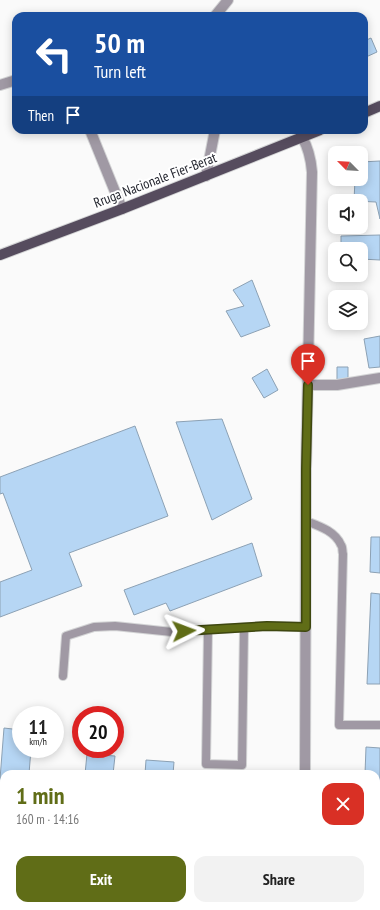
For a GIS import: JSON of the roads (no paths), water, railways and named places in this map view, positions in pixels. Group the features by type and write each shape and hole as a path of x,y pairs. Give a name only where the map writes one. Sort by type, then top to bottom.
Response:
{"main road":[{"path":"368,110 380,106"},
{"name":"Rruga Nacionale Fier-Berat","path":"0,255 206,176 301,134"}],"street":[{"path":"218,12 228,0"},
{"path":"0,85 12,81"},
{"path":"92,134 122,209"},
{"path":"206,176 216,134"},
{"path":"301,134 308,148 312,172 306,521 305,770"},
{"path":"308,385 338,385 380,378"}],"lane":[{"path":"306,521 328,531 336,537 342,545 339,724 380,725"},
{"path":"63,676 66,636 94,627 115,626 172,632 267,626 306,627"},
{"path":"208,630 206,764 242,765 244,628"}]}
